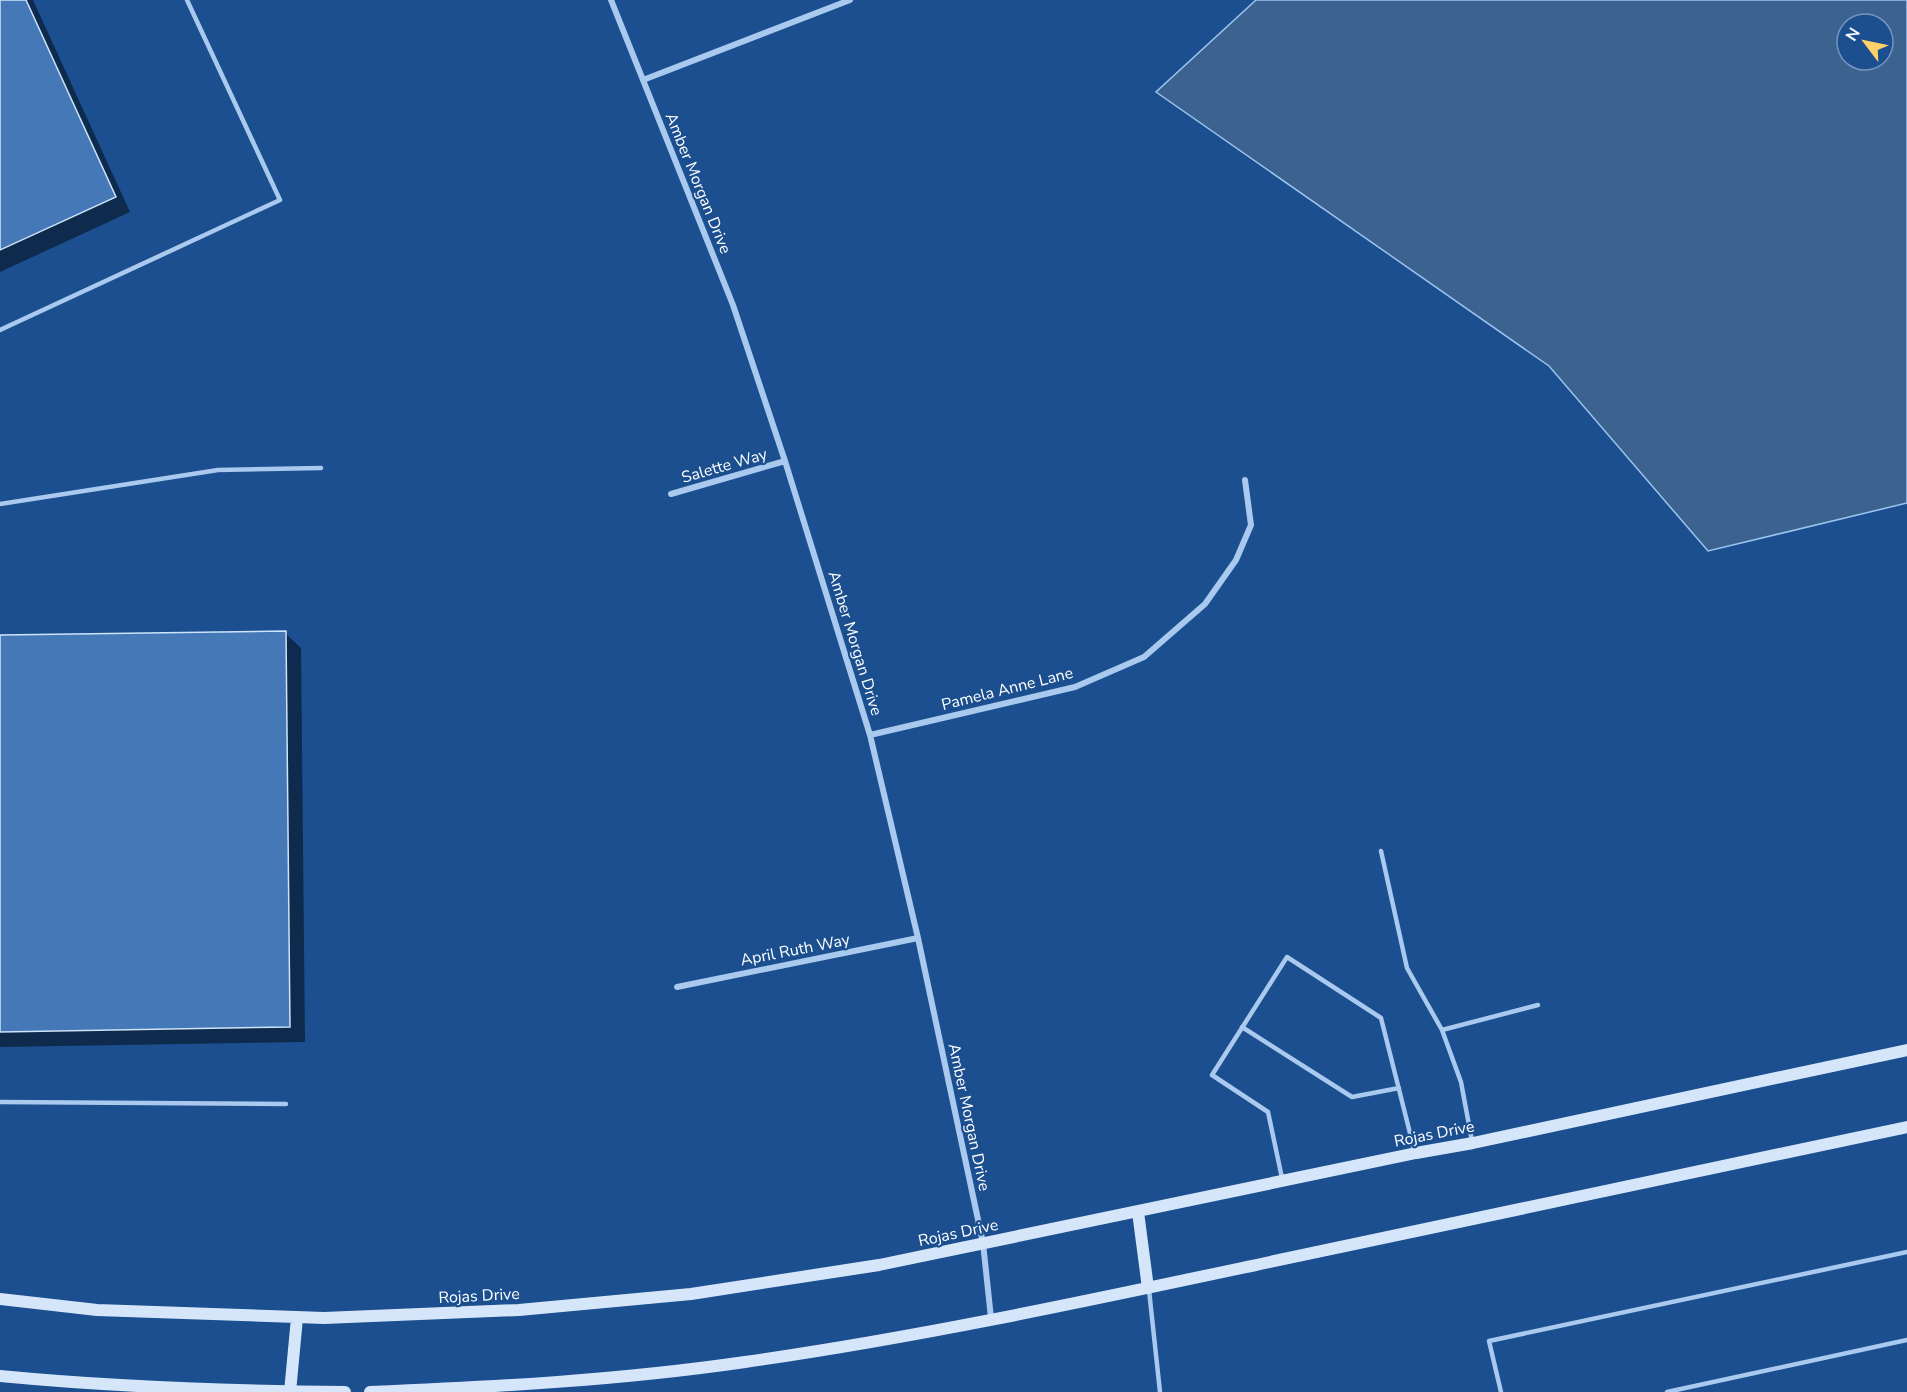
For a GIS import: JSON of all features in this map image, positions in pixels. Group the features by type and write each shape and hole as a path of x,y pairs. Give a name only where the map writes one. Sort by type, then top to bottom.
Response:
{"main road":[{"name":"Rojas Drive","path":"0,1299 97,1310 324,1318 519,1310 691,1294 879,1265 1473,1143 1907,1050"},
{"path":"370,1392 495,1387 614,1377 743,1363 854,1345 1148,1288 1907,1127"},
{"path":"1138,1212 1148,1288"},
{"path":"290,1392 297,1317"},
{"path":"0,1376 63,1382 290,1392 345,1392"}],"street":[{"name":"Amber Morgan Drive","path":"611,0 733,305 785,461 870,735 918,938 983,1243 991,1318"},
{"path":"643,80 850,0"},
{"name":"Salette Way","path":"671,494 785,461"},
{"name":"Pamela Anne Lane","path":"870,735 1075,687 1144,657 1205,604 1236,560 1251,525 1245,480"},
{"name":"April Ruth Way","path":"677,987 918,938"}],"lane":[{"path":"0,330 280,200 187,0"},
{"path":"0,504 218,470 321,468"},
{"path":"1381,851 1407,968 1442,1030 1461,1082 1473,1143"},
{"path":"1282,1181 1268,1112 1212,1075 1287,957 1381,1018 1416,1153"},
{"path":"1442,1030 1538,1005"},
{"path":"1242,1027 1352,1097 1399,1088"},
{"path":"0,1102 286,1104"},
{"path":"1501,1392 1489,1341 1907,1252"},
{"path":"1148,1288 1160,1392"},
{"path":"1667,1392 1907,1340"}],"water":[{"path":"1256,0 1907,0 1907,503 1708,551 1549,366 1156,92"}],"building":[{"path":"0,0 26,0 116,197 0,250"},
{"path":"286,631 290,1027 0,1032 0,635"}]}
